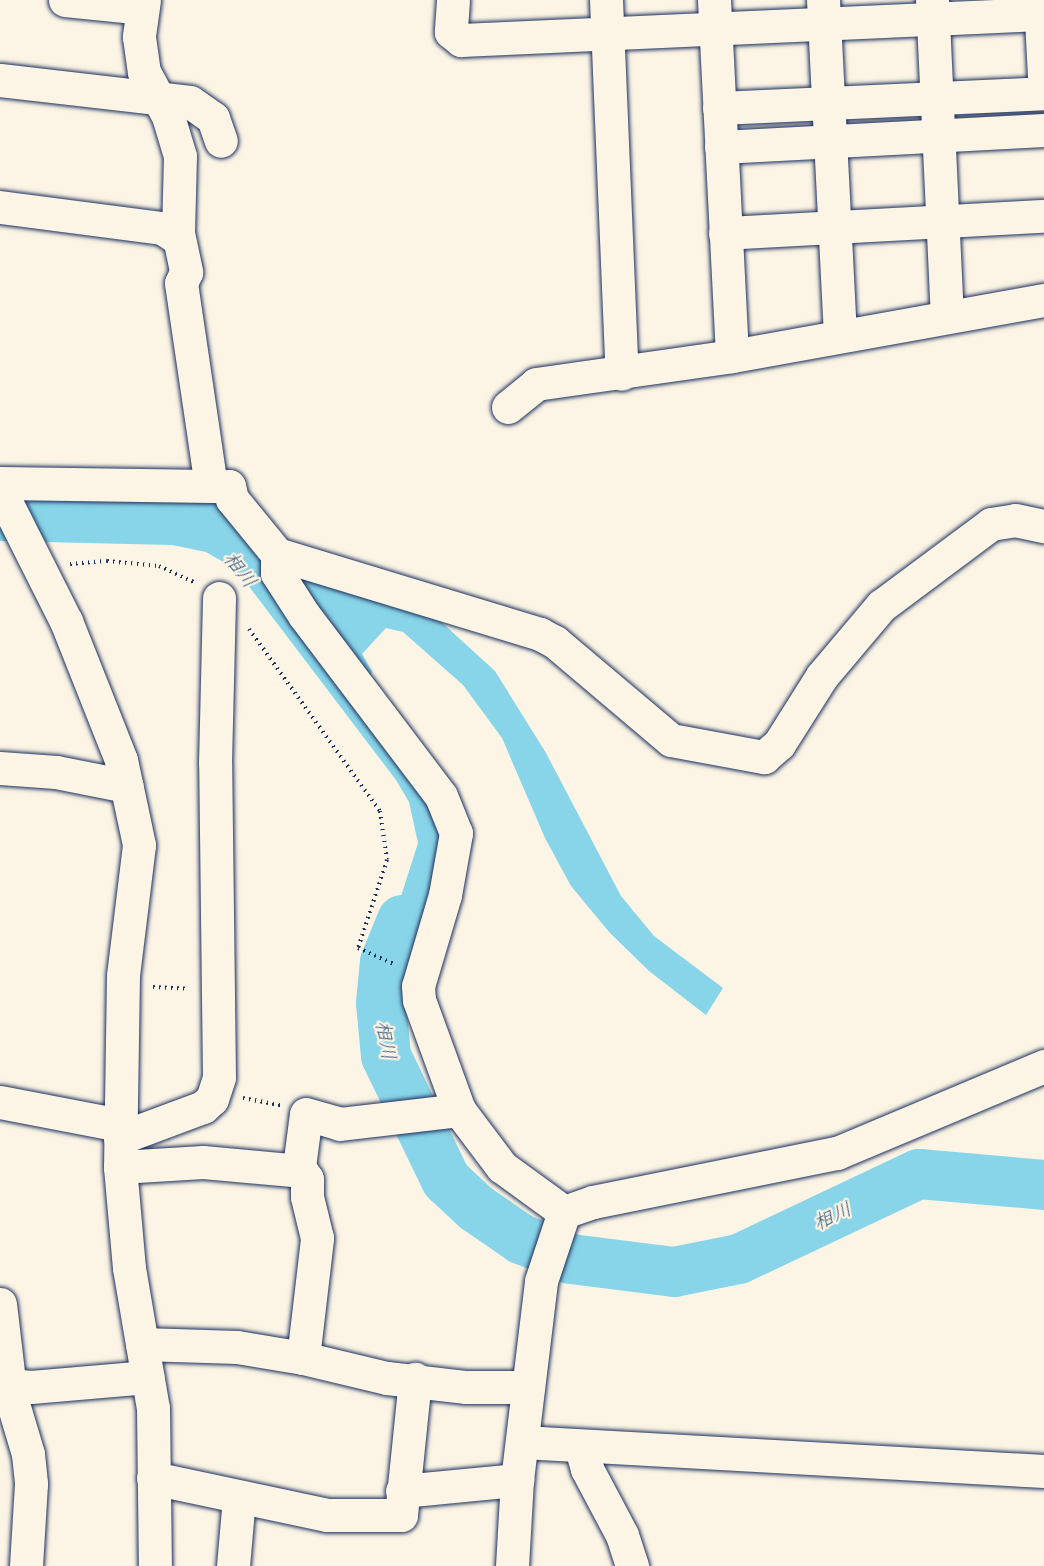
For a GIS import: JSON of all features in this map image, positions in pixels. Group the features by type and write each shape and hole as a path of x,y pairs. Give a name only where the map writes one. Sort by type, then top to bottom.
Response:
{"street":[{"path":"64,0 143,4 141,53 144,72 157,96 180,156 179,239 186,272 181,283 212,485"},
{"path":"453,0 451,32 461,40 608,35 715,16 932,10 1041,4 1044,77"},
{"path":"606,0 622,374"},
{"path":"932,10 947,316"},
{"path":"824,13 840,336"},
{"path":"715,16 732,356"},
{"path":"0,80 157,96 204,109 213,118 221,141"},
{"path":"719,108 1044,93"},
{"path":"721,147 1044,130"},
{"path":"0,207 162,228 179,239"},
{"path":"725,234 1044,216"},
{"path":"508,407 536,384 622,374 732,356 1044,300"},
{"path":"0,483 229,486 232,499 277,554 540,634 555,642 671,740 764,757 779,744 822,676 881,606 991,525 1015,520 1044,526"},
{"path":"0,490 66,621 121,760 138,845 123,986 120,1143 129,1268 153,1408 155,1566"},
{"path":"277,554 278,573 304,615 441,796 456,833 445,895 418,986 419,1000 459,1110 502,1167 564,1212"},
{"path":"120,1143 192,1112 212,1099 219,1077 215,763 219,598"},
{"path":"0,768 56,772 127,786"},
{"path":"564,1212 593,1202 837,1153 1044,1066"},
{"path":"0,1102 120,1143 203,1162 301,1171 308,1179 307,1197 317,1238 303,1358"},
{"path":"301,1171 306,1114 340,1124 459,1110"},
{"path":"512,1566 517,1480 541,1281 564,1212"},
{"path":"0,1304 16,1425 28,1454 31,1484 26,1566"},
{"path":"142,1344 237,1347 303,1358 387,1378 415,1379 466,1387 528,1387"},
{"path":"10,1385 31,1387 148,1377"},
{"path":"153,1478 327,1515 401,1515 415,1379"},
{"path":"522,1442 581,1448 1044,1471"},
{"path":"581,1448 587,1469 622,1535 632,1566"},
{"path":"402,1491 517,1480"},
{"path":"233,1566 239,1497"}],"path":[{"path":"37,567 106,561 159,566 219,598 237,612 380,811 387,860 358,948 398,965"},
{"path":"123,986 219,991"},
{"path":"240,1098 272,1102 306,1114"}],"water":[{"path":"0,491 219,497 296,545 438,619 495,671 546,753 621,896 654,936 723,988 706,1015 649,971 610,933 571,886 545,838 502,738 463,685 403,632 386,628 362,654 372,671 363,709 436,819 442,848 410,957 396,989 394,1095 380,962 418,843 409,802 396,780 241,576 225,563 206,552 172,545 0,541"}],"waterway":[{"name":"相川","path":"402,920 385,962 381,1003 386,1056 446,1180 476,1208 521,1239 571,1259 674,1272 739,1259 919,1174 1044,1185"}]}
